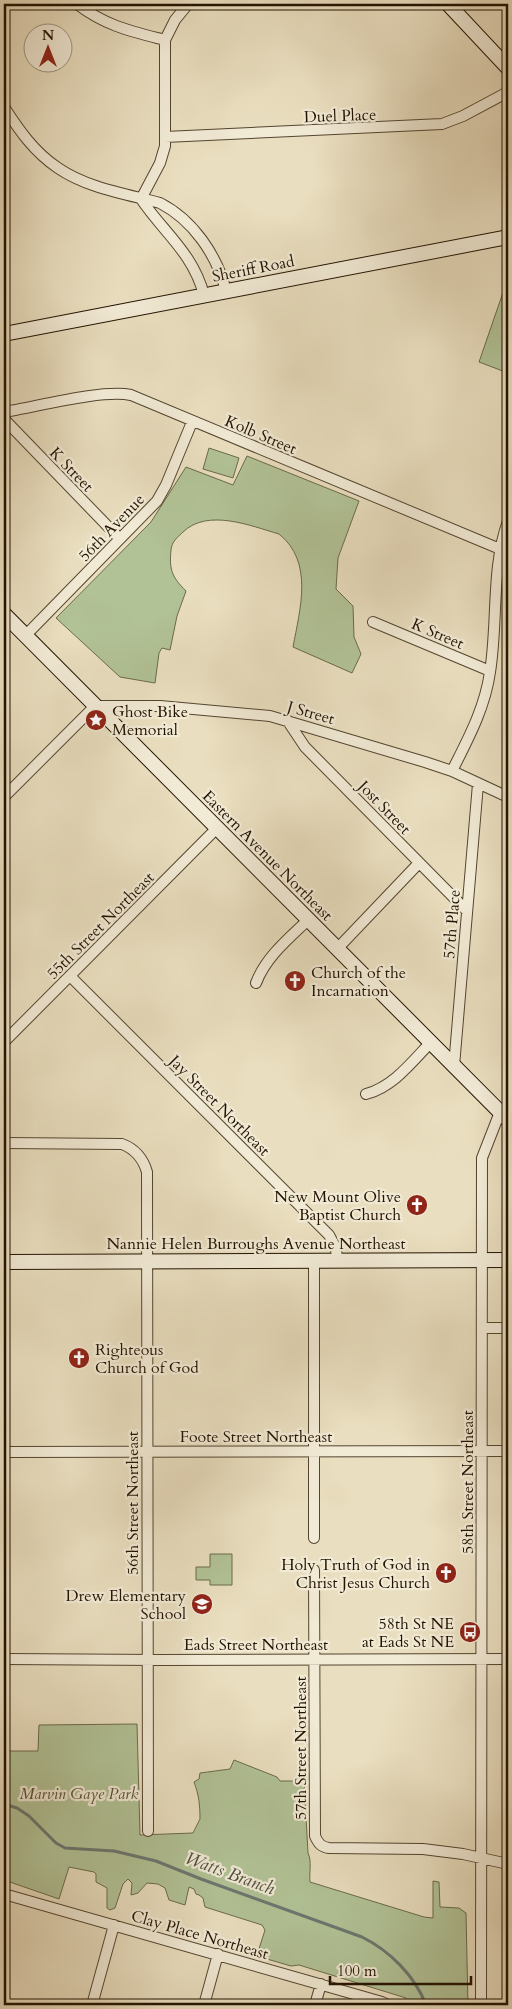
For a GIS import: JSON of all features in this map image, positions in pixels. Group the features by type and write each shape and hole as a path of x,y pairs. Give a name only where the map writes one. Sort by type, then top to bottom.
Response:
{"main road":[{"path":"448,4 508,68"},
{"name":"Sheriff Road","path":"4,334 508,237"},
{"name":"Eastern Avenue Northeast","path":"4,614 504,1116"},
{"name":"Nannie Helen Burroughs Avenue Northeast","path":"4,1262 508,1260"}],"street":[{"path":"77,4 94,17 108,23 165,40"},
{"path":"141,199 163,154 165,137 163,65 165,40 175,20 188,4"},
{"name":"Duel Place","path":"165,137 442,124 462,116 508,92"},
{"path":"4,107 29,142 58,168 78,178 141,199 160,203 170,208 194,232 213,257 226,291"},
{"path":"141,199 155,219 172,236 189,258 198,276 204,295"},
{"name":"Kolb Street","path":"4,412 83,398 124,394 136,397 500,549"},
{"name":"K Street","path":"4,419 120,539"},
{"name":"56th Avenue","path":"25,636 161,496 192,422"},
{"path":"452,771 482,708 490,671 500,549 508,521"},
{"name":"K Street","path":"373,622 490,671"},
{"path":"4,797 95,706"},
{"name":"J Street","path":"95,706 160,706 256,714 287,720 452,771 508,796"},
{"name":"Jost Street","path":"287,720 305,747 467,911"},
{"name":"57th Place","path":"454,1066 478,784"},
{"name":"55th Street Northeast","path":"4,1042 217,828"},
{"path":"337,949 419,863"},
{"path":"256,983 260,971 267,961 308,920"},
{"name":"Jay Street Northeast","path":"70,976 329,1235 336,1248 337,1260"},
{"path":"366,1094 377,1091 391,1082 431,1042"},
{"name":"58th Street Northeast","path":"481,2005 482,1158 504,1116"},
{"name":"56th Street Northeast","path":"4,1143 122,1144 130,1147 138,1154 144,1163 147,1175 148,1830"},
{"path":"314,1260 314,1538"},
{"path":"482,1328 508,1328"},
{"name":"Foote Street Northeast","path":"4,1452 508,1451"},
{"name":"57th Street Northeast","path":"314,1570 315,1836 321,1846 329,1848 423,1849 482,1857"},
{"name":"Eads Street Northeast","path":"4,1658 147,1660 508,1659"},
{"path":"482,1857 508,1864"},
{"name":"Clay Place Northeast","path":"4,1894 218,1954 388,2005"},
{"path":"92,2005 114,1926"},
{"path":"204,2005 218,1954"},
{"path":"315,2005 321,1984"}],"green space":[{"path":"508,278 508,373 479,362"},
{"path":"209,448 239,458 233,478 203,469"},
{"path":"247,456 359,501 338,558 336,589 353,606 354,637 361,654 352,673 293,647 302,587 301,572 297,558 290,545 279,534 230,521 217,520 193,525 183,532 172,544 170,557 172,573 177,582 186,591 177,616 170,650 162,648 159,653 155,683 120,677 56,618 151,522 186,467 233,485"},
{"path":"210,1554 232,1554 232,1585 210,1585 210,1580 196,1580 196,1567 210,1567"},
{"name":"Marvin Gaye Park","path":"137,1724 140,1835 193,1833 200,1819 199,1800 194,1782 199,1779 200,1773 230,1769 234,1760 277,1777 280,1781 304,1781 310,1882 424,1917 433,1918 433,1881 439,1882 440,1907 459,1908 466,1913 468,2005 409,2005 406,1998 299,1965 291,1966 260,1957 258,1952 265,1930 262,1925 205,1907 203,1898 196,1894 194,1889 189,1887 185,1905 169,1900 165,1888 158,1884 147,1883 138,1893 131,1895 132,1883 128,1879 123,1884 115,1908 110,1910 107,1908 107,1888 96,1882 96,1874 94,1872 69,1867 59,1899 4,1880 4,1751 38,1751 39,1725"}],"waterway":[{"name":"Watts Branch","path":"4,1804 17,1808 29,1816 56,1843 65,1848 114,1851 156,1861 362,1937 382,1949 400,1965 415,1984 426,2005"}],"place":[{"name":"Ghost Bike Memorial","path":"96,720"},
{"name":"Church of the Incarnation","path":"295,981"},
{"name":"New Mount Olive Baptist Church","path":"417,1205"},
{"name":"Righteous Church of God","path":"79,1358"},
{"name":"Holy Truth of God in Christ Jesus Church","path":"446,1573"},
{"name":"Drew Elementary School","path":"202,1604"},
{"name":"58th St NE at Eads St NE","path":"470,1632"}]}
